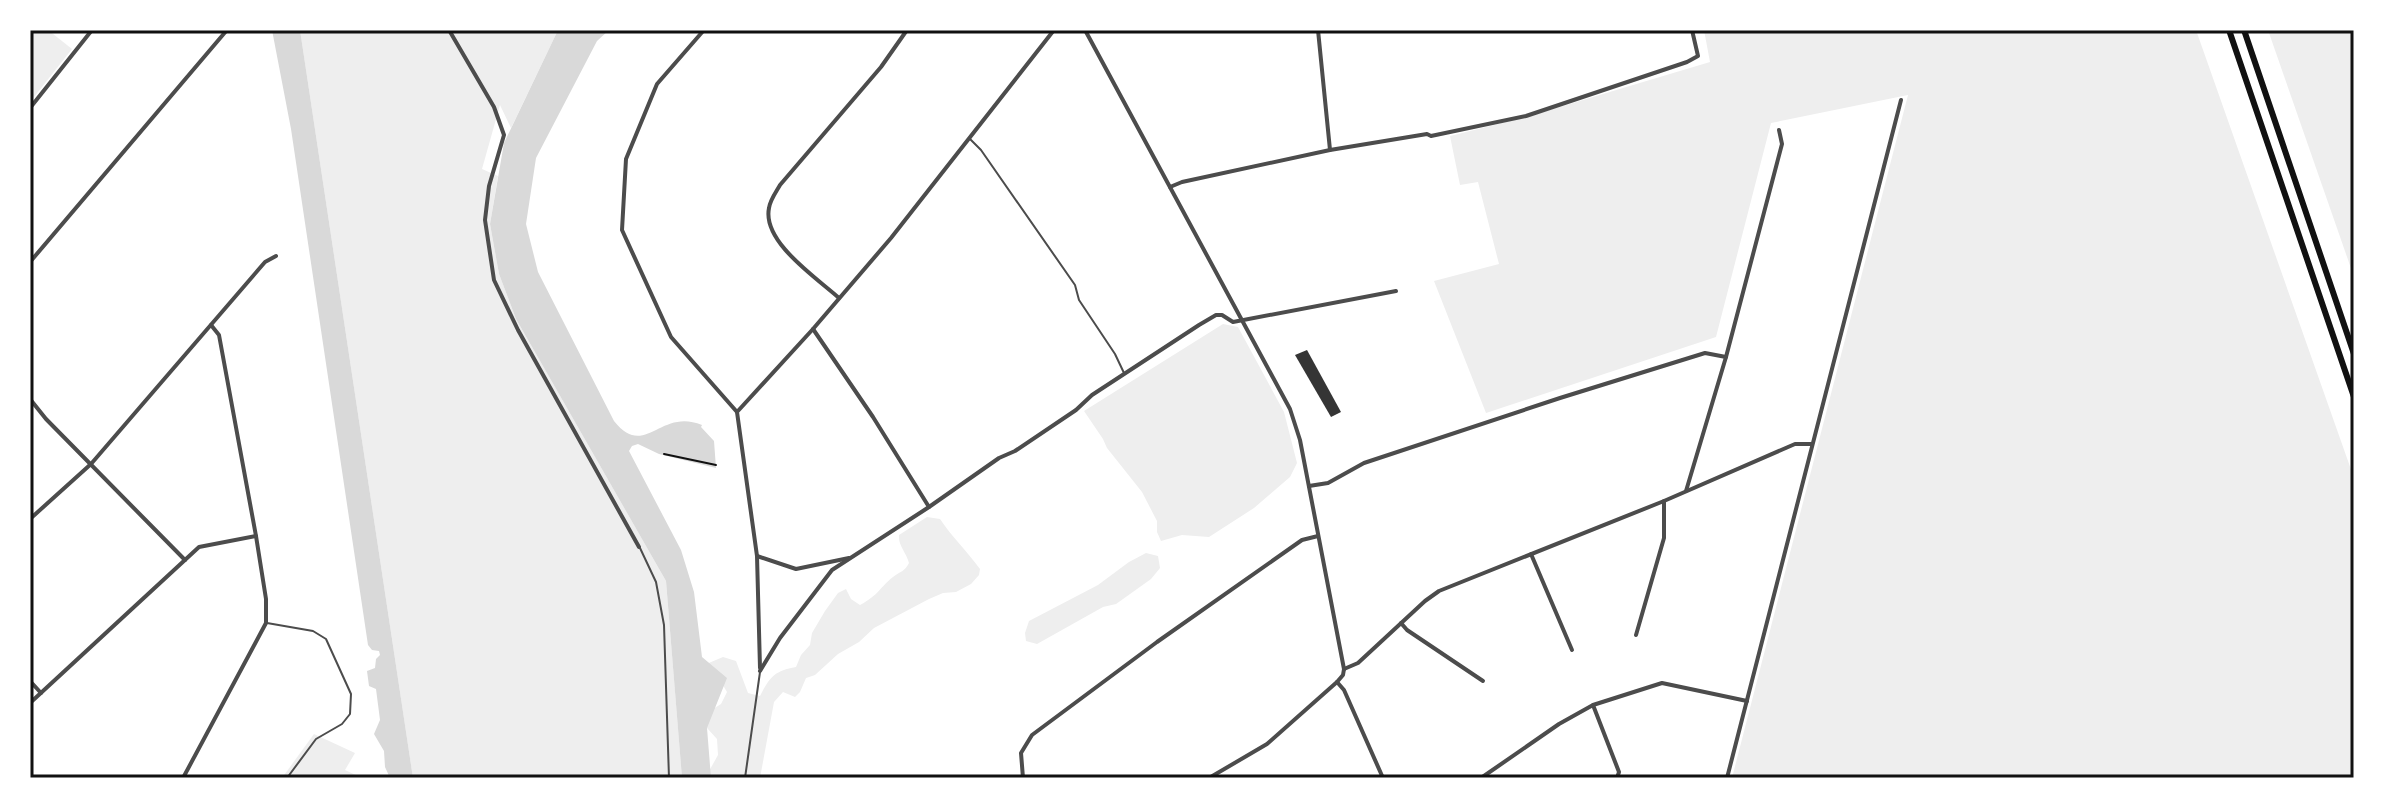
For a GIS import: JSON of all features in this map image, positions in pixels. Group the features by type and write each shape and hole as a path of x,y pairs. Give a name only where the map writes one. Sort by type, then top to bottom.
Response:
{"highway":[{"path":"2229,30 2354,397"},
{"path":"2244,30 2354,354"}],"street":[{"path":"30,108 92,30"},
{"path":"30,262 227,30"},
{"path":"449,30 494,107 504,135 489,186 485,220 494,280 518,330 639,547"},
{"path":"704,30 657,84 626,159 622,230 671,337 737,412 757,556 760,671"},
{"path":"839,298 791,256 777,239 769,224 769,206 780,185 881,67 907,30"},
{"path":"737,412 891,238 1054,30"},
{"path":"1085,30 1290,409 1300,440 1344,669 1337,682 1267,744 1209,778"},
{"path":"1318,30 1330,150"},
{"path":"1170,187 1330,150 1427,134 1431,136 1526,116 1674,67 1698,56 1692,30"},
{"path":"1727,778 1901,100"},
{"path":"1686,491 1726,357 1782,144 1779,130"},
{"path":"30,519 91,464 265,262 276,256"},
{"path":"760,671 780,638 832,570 1216,315 1233,322 1396,291"},
{"path":"183,778 266,623 266,599 256,536 219,335 211,325"},
{"path":"813,329 929,507"},
{"path":"1309,486 1328,483 1364,463 1705,353 1726,357"},
{"path":"30,399 185,560"},
{"path":"1344,669 1358,663 1439,591 1664,501 1795,444 1812,444"},
{"path":"1636,635 1664,538 1664,501"},
{"path":"30,703 199,547 256,536"},
{"path":"1023,778 1021,753 1032,735 1169,633 1302,540 1318,536"},
{"path":"1531,554 1572,650"},
{"path":"757,556 796,569 851,558"},
{"path":"1401,623 1483,681"},
{"path":"30,681 41,693"},
{"path":"1337,682 1344,690 1383,778"},
{"path":"1481,778 1559,724 1593,705 1662,683 1748,701"},
{"path":"1593,705 1619,772 1617,778"}],"lane":[{"path":"970,139 981,150 1075,285 1079,300 1125,374"},
{"path":"639,547 656,582 664,625 669,778"},
{"path":"266,623 313,631 326,639 351,694 350,714 342,724 316,739 287,778"},
{"path":"745,778 760,671"}],"path":[{"path":"664,454 716,465"}],"shaded area":[{"path":"30,30 48,30 72,49 30,102"},
{"path":"272,30 300,30 413,778 390,778 385,767 384,751 374,734 380,720 376,689 369,686 367,671 375,668 380,655 379,651 372,650 368,645 291,129"},
{"path":"300,30 558,30 511,128 500,105 482,169 498,176 490,224 499,274 516,319 666,581 682,778 413,778"},
{"path":"558,30 609,30 597,41 536,158 526,224 538,272 614,421 625,432 644,435 675,422 687,421 702,425 714,441 716,468 659,454 638,444 629,451 681,550 694,592 702,657 727,678 707,728 711,778 682,778 666,581 516,319 499,274 490,224 504,143"},
{"path":"1704,30 2196,30 2354,478 2354,778 1732,778 1908,95 1771,123 1716,337 1486,413 1434,281 1499,264 1478,182 1460,185 1450,136 1526,117 1710,62"},
{"path":"2268,30 2354,30 2354,277"},
{"path":"1223,324 1238,327 1284,412 1297,463 1290,477 1254,508 1209,537 1182,535 1161,541 1157,521 1142,492 1107,448 1084,411"},
{"path":"927,517 940,519 980,569 979,575 971,584 956,592 929,599 874,628 815,675 806,678 795,697 783,692 774,702 760,778 710,778 708,773 718,755 717,739 707,728 705,714 721,704 727,692 718,677 704,665 723,657 736,661 748,693 760,696 774,676 796,667 810,645 812,633 838,593 846,589 851,599 860,605 906,568 909,563 899,535"},
{"path":"1146,553 1158,556 1160,568 1151,579 1116,604 1103,607 1037,644 1026,641 1029,621 1098,585"},
{"path":"314,734 355,753 345,770 362,778 282,778"}],"building":[{"path":"1307,350 1341,412 1331,417 1295,355"}]}
